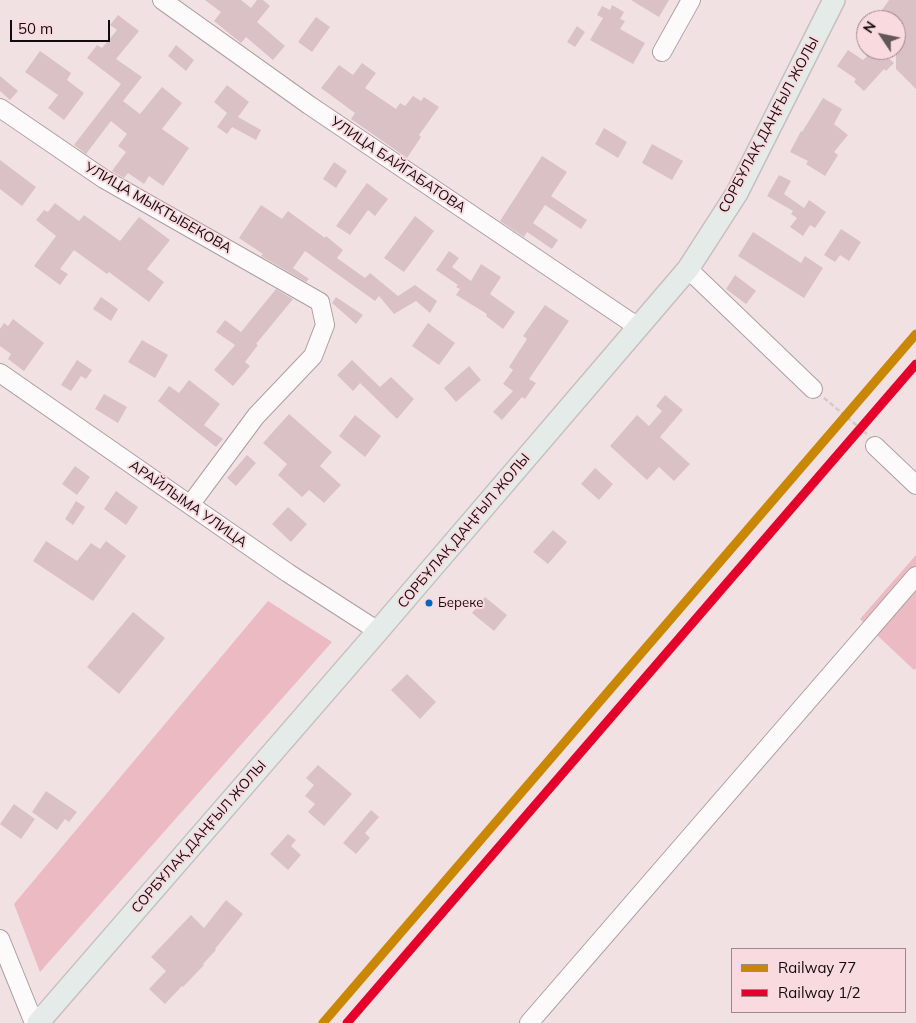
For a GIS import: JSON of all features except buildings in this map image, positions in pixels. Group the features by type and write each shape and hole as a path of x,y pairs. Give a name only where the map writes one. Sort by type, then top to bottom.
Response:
{"main road":[{"name":"СОРБҰЛАҚ ДАҢҒЫЛ ЖОЛЫ","path":"38,1023 378,631 688,269 737,193 834,0"}],"street":[{"name":"УЛИЦА БАЙГАБАТОВА","path":"162,0 181,6 309,105 638,327"},
{"path":"662,52 691,0"},
{"name":"УЛИЦА МЫКТЫБЕКОВА","path":"0,108 104,179 320,302 325,325 313,356 256,416 190,505"},
{"path":"688,269 813,389"},
{"name":"АРАЙЛЫМА УЛИЦА","path":"0,373 288,573 378,631"},
{"path":"872,441 916,485"},
{"path":"529,1023 916,576"},
{"path":"0,939 34,1023"}],"path":[{"path":"813,389 872,441"}],"shaded area":[{"path":"916,555 916,668 914,670 860,619"},
{"path":"268,601 332,642 40,972 14,904"}],"rail line":[{"name":"77","path":"323,1023 916,334"},
{"name":"1/2","path":"347,1023 916,364"}],"place":[{"name":"Береке","path":"429,603"}]}
